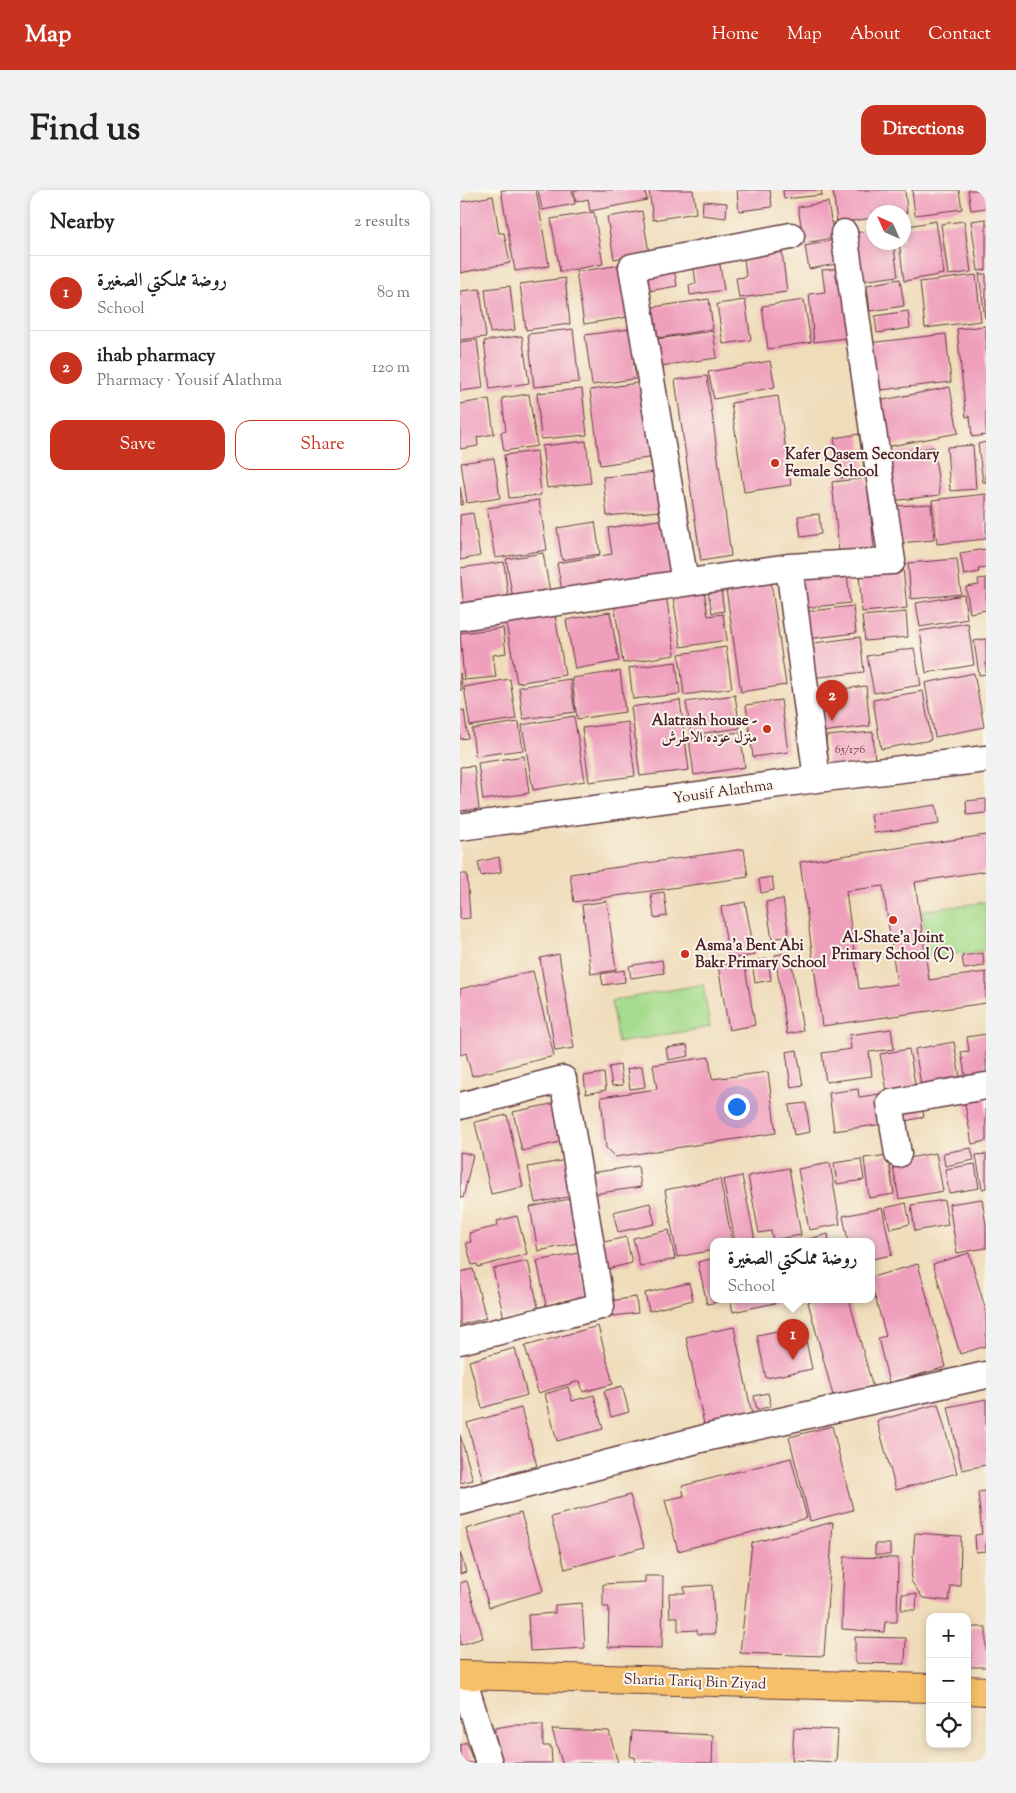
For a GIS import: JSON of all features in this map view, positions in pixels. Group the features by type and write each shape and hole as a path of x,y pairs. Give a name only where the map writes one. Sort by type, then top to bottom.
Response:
{"main road":[{"name":"Sharia Tariq Bin Ziyad","path":"461,1675 926,1688"},
{"path":"971,1690 986,1691"}],"street":[{"path":"460,617 789,567 892,561 844,233"},
{"path":"685,582 632,267 791,236"},
{"path":"789,567 817,779"},
{"name":"Yousif Alathma","path":"460,827 817,779 986,759"},
{"path":"460,1106 563,1079 601,1306 460,1341"},
{"path":"898,1154 890,1103 986,1086"},
{"path":"460,1502 705,1438 986,1375"},
{"path":"461,1675 489,1763"}],"green space":[{"path":"986,902 986,950 929,958 922,911"},
{"path":"703,984 710,1027 618,1043 611,1001"}],"building":[{"path":"501,190 536,190 549,266 515,271"},
{"path":"538,190 572,190 575,204 542,210"},
{"path":"574,190 645,190 647,200 590,211 588,199 576,202"},
{"path":"649,190 693,190 696,213 653,220"},
{"path":"737,190 770,190 772,207 739,211"},
{"path":"783,190 821,190 822,195 784,199"},
{"path":"833,190 905,190 906,205 866,205 866,219 837,223"},
{"path":"912,190 959,190 962,209 915,215"},
{"path":"968,190 986,190 986,208 971,210"},
{"path":"493,196 499,233 504,233 510,263 460,273 460,202"},
{"path":"703,201 727,203 726,218 702,215"},
{"path":"828,202 834,238 804,243 798,207"},
{"path":"642,211 649,253 614,259 607,217"},
{"path":"594,212 603,264 560,272 551,219"},
{"path":"986,219 986,270 978,271 971,221"},
{"path":"936,221 944,274 904,281 900,250 911,250 911,226"},
{"path":"964,221 971,272 948,275 941,224"},
{"path":"866,231 866,250 894,250 898,276 861,281 854,233"},
{"path":"838,239 842,263 809,269 805,246"},
{"path":"782,252 787,292 739,298 736,278 746,277 744,258"},
{"path":"719,259 724,290 690,295 689,285 696,284 693,262"},
{"path":"673,262 677,286 649,291 645,267"},
{"path":"620,265 628,317 584,324 576,272"},
{"path":"846,268 854,337 814,342 809,294 825,292 822,270"},
{"path":"979,274 986,274 986,318 985,318"},
{"path":"976,275 981,321 925,328 920,282"},
{"path":"565,278 570,324 526,330 520,284"},
{"path":"900,279 904,306 870,311 867,285"},
{"path":"510,286 515,330 490,333 485,289"},
{"path":"480,289 486,337 460,340 460,291"},
{"path":"709,299 713,329 658,338 653,307"},
{"path":"745,300 751,340 723,344 717,304"},
{"path":"804,300 811,342 768,349 762,306"},
{"path":"908,311 910,328 877,333 875,316"},
{"path":"986,326 986,435 972,437 970,416 966,417 957,329"},
{"path":"573,329 579,382 534,387 528,334"},
{"path":"630,329 635,372 639,372 640,378 592,385 585,335"},
{"path":"713,331 717,358 660,366 656,339"},
{"path":"946,334 951,382 872,391 868,343"},
{"path":"522,336 529,383 490,389 484,341"},
{"path":"477,340 483,388 460,391 460,342"},
{"path":"770,361 775,387 714,399 708,372"},
{"path":"707,376 731,556 701,561 675,380"},
{"path":"644,382 655,457 600,465 590,390"},
{"path":"950,387 958,433 886,447 878,401"},
{"path":"582,389 587,435 541,439 537,393"},
{"path":"529,394 537,446 504,451 501,432 506,431 502,398"},
{"path":"778,396 791,485 744,492 731,403"},
{"path":"489,399 494,434 477,437 478,446 460,449 460,404"},
{"path":"859,434 865,474 841,478 834,438"},
{"path":"586,441 591,483 547,488 542,446"},
{"path":"986,442 986,482 983,482 978,444"},
{"path":"973,445 976,489 950,491 947,447"},
{"path":"934,447 940,495 892,501 886,454"},
{"path":"537,451 541,495 509,498 504,455"},
{"path":"494,458 500,498 467,503 461,463"},
{"path":"657,472 660,511 607,516 603,477"},
{"path":"867,478 874,548 839,552 832,482"},
{"path":"460,487 463,504 460,505"},
{"path":"986,494 986,539 937,544 932,500"},
{"path":"539,500 547,550 495,558 487,508"},
{"path":"931,504 934,540 899,543 896,506"},
{"path":"473,513 480,556 460,560 460,515"},
{"path":"819,514 821,534 801,537 798,516"},
{"path":"664,519 674,579 563,597 557,563 612,554 608,528"},
{"path":"595,522 600,554 562,560 557,528"},
{"path":"986,549 986,568 978,569 979,572 964,575 960,553"},
{"path":"543,553 551,598 514,604 506,559"},
{"path":"957,559 961,594 911,599 908,563"},
{"path":"504,562 509,605 464,611 460,568"},
{"path":"903,568 907,608 862,612 859,572"},
{"path":"847,573 850,603 804,608 800,578"},
{"path":"986,578 986,610 970,613 966,587 979,585 978,579"},
{"path":"771,582 786,685 741,692 726,589"},
{"path":"721,589 724,611 712,613 708,591"},
{"path":"704,591 708,616 723,614 727,640 681,647 673,596"},
{"path":"666,594 675,655 623,663 614,602"},
{"path":"964,595 967,619 920,627 916,603"},
{"path":"853,606 856,633 807,639 803,612"},
{"path":"610,612 619,661 575,669 566,620"},
{"path":"906,612 908,637 865,641 862,616"},
{"path":"555,615 565,675 517,683 506,623"},
{"path":"968,623 974,665 926,673 920,631"},
{"path":"503,628 506,653 493,655 496,677 464,680 460,633"},
{"path":"860,637 864,672 811,678 807,644"},
{"path":"986,639 986,674 979,675 974,641"},
{"path":"726,647 732,688 684,695 679,654"},
{"path":"914,648 921,685 874,693 867,656"},
{"path":"676,662 680,694 633,699 629,668"},
{"path":"620,671 625,712 577,719 572,678"},
{"path":"460,673 463,690 460,690"},
{"path":"974,673 984,727 935,737 925,683"},
{"path":"510,679 516,719 470,726 464,687"},
{"path":"570,679 575,712 523,719 519,687"},
{"path":"866,686 870,726 821,732 817,692"},
{"path":"923,691 931,740 881,749 873,700"},
{"path":"735,695 740,728 691,735 686,702"},
{"path":"680,700 689,770 640,776 631,707"},
{"name":"Alatrash house - منزل عوده الاطرش","path":"781,700 788,752 753,757 746,705"},
{"path":"464,710 468,738 460,739 460,711"},
{"path":"574,716 585,781 533,790 522,725"},
{"path":"519,722 523,750 475,756 472,729"},
{"path":"628,722 635,776 589,782 582,728"},
{"path":"740,732 745,767 694,775 689,739"},
{"path":"873,732 875,763 828,766 826,736"},
{"path":"524,756 529,793 483,800 478,763"},
{"path":"474,766 479,809 460,811 460,767"},
{"path":"986,799 986,813 967,815 966,801"},
{"path":"936,805 939,824 874,833 871,814"},
{"path":"986,835 986,871 915,882 929,980 986,972 986,1003 822,1026 800,862","holes":["883,886 897,984 859,989 846,891"]},
{"path":"744,849 748,877 574,902 570,874"},
{"path":"499,857 501,872 481,876 478,862"},
{"path":"460,874 467,874 470,918 460,919"},
{"path":"772,877 774,890 761,893 759,879"},
{"path":"664,892 667,916 654,918 651,894"},
{"path":"783,899 789,936 772,939 766,902"},
{"path":"607,901 616,970 591,974 582,905"},
{"path":"745,902 755,955 729,959 721,907"},
{"path":"790,952 803,1031 787,1034 775,955"},
{"path":"983,953 984,966 964,969 962,956"},
{"path":"559,954 574,1048 555,1051 540,958"},
{"path":"768,959 771,980 755,983 752,961"},
{"path":"662,960 664,973 631,978 629,966"},
{"path":"744,962 755,1025 729,1030 718,966"},
{"path":"624,970 625,982 603,985 601,974"},
{"path":"533,971 554,1056 472,1076 466,1053 460,1055 460,989"},
{"path":"891,1029 894,1049 869,1052 872,1076 826,1082 822,1053 851,1049 849,1035"},
{"path":"986,1034 986,1077 966,1080 961,1052 969,1051 967,1037"},
{"path":"954,1042 961,1084 922,1091 915,1049"},
{"path":"687,1045 689,1056 668,1060 666,1048"},
{"path":"909,1049 917,1095 889,1101 880,1054"},
{"path":"797,1050 803,1086 791,1088 786,1052"},
{"path":"709,1057 712,1079 768,1072 776,1133 615,1157 606,1148 601,1097 657,1089 653,1065"},
{"path":"620,1065 623,1085 612,1086 609,1067"},
{"path":"642,1066 645,1087 630,1089 627,1069"},
{"path":"604,1073 606,1090 586,1094 584,1076"},
{"path":"858,1089 859,1097 880,1094 884,1124 834,1131 829,1093"},
{"path":"986,1095 986,1141 972,1144 964,1099"},
{"path":"556,1103 564,1141 522,1151 513,1112"},
{"path":"806,1103 810,1132 794,1135 789,1105"},
{"path":"921,1103 924,1117 896,1123 894,1108"},
{"path":"507,1115 523,1187 491,1194 475,1122"},
{"path":"971,1148 974,1160 945,1166 943,1153"},
{"path":"460,1152 473,1155 463,1198 460,1197"},
{"path":"936,1153 943,1191 899,1199 892,1161"},
{"path":"986,1154 986,1188 982,1189 976,1155"},
{"path":"888,1155 894,1194 869,1198 864,1158"},
{"path":"572,1159 579,1195 535,1203 528,1167"},
{"path":"861,1159 864,1180 837,1184 834,1163"},
{"path":"830,1163 840,1224 809,1230 798,1169"},
{"path":"975,1164 979,1188 949,1193 945,1169"},
{"path":"638,1166 641,1187 593,1194 590,1173"},
{"path":"789,1168 801,1235 773,1238 771,1231 759,1233 748,1176"},
{"path":"742,1176 755,1238 734,1238 723,1180"},
{"path":"720,1179 731,1238 710,1238 710,1251 677,1257 665,1190"},
{"path":"570,1199 578,1243 538,1251 530,1207"},
{"path":"982,1199 986,1225 986,1248 957,1253 949,1204"},
{"path":"944,1200 948,1225 915,1231 911,1205"},
{"path":"650,1203 655,1224 618,1232 613,1212"},
{"path":"906,1203 910,1224 890,1229 885,1208"},
{"path":"882,1208 892,1255 875,1258 875,1238 847,1238 843,1216"},
{"path":"517,1216 527,1254 478,1267 477,1264 472,1265 466,1243 471,1242 469,1233 498,1226 497,1221"},
{"path":"669,1230 675,1259 640,1267 633,1238"},
{"path":"828,1234 829,1238 812,1238"},
{"path":"626,1237 632,1263 607,1269 600,1243"},
{"path":"579,1253 588,1301 547,1310 537,1261"},
{"path":"969,1253 986,1311 986,1346 960,1354 933,1264"},
{"path":"710,1259 710,1303 712,1303 707,1304 698,1262"},
{"path":"528,1261 539,1311 504,1319 493,1269"},
{"path":"918,1264 946,1367 889,1383 878,1338 886,1336 875,1297 875,1276"},
{"path":"473,1269 486,1318 460,1325 460,1272"},
{"path":"689,1283 693,1300 649,1311 645,1293"},
{"path":"636,1297 638,1313 612,1316 610,1301"},
{"path":"731,1303 775,1303 733,1312"},
{"path":"808,1303 850,1303 873,1388 834,1399"},
{"path":"598,1326 613,1384 583,1392 580,1381 538,1393 525,1346"},
{"path":"803,1326 812,1369 766,1378 757,1335"},
{"path":"734,1327 752,1415 704,1424 686,1337"},
{"path":"515,1348 527,1395 482,1408 469,1361"},
{"path":"622,1386 629,1412 611,1417 604,1391"},
{"path":"568,1387 572,1401 594,1395 603,1429 557,1441 545,1394"},
{"path":"768,1393 771,1406 757,1410 754,1396"},
{"path":"986,1399 986,1465 962,1470 948,1407"},
{"path":"938,1404 957,1473 896,1490 877,1421"},
{"path":"521,1408 537,1466 483,1481 467,1423"},
{"path":"832,1426 853,1510 810,1521 789,1437"},
{"path":"460,1435 473,1480 460,1483"},
{"path":"791,1458 807,1518 678,1551 665,1500 684,1496 682,1486"},
{"path":"986,1491 986,1551 976,1552 975,1535 982,1534 978,1492"},
{"path":"630,1495 644,1547 565,1569 551,1517"},
{"path":"521,1513 543,1591 489,1607 466,1529"},
{"path":"833,1522 824,1656 740,1653 752,1543"},
{"path":"915,1533 961,1536 960,1586 951,1586 949,1601 923,1598 911,1581"},
{"path":"875,1544 890,1544 890,1555 875,1555"},
{"path":"460,1552 466,1572 460,1574"},
{"path":"844,1557 898,1558 897,1622 885,1622 884,1632 842,1629"},
{"path":"645,1576 663,1576 662,1648 608,1647 609,1607 603,1607 603,1584 645,1582"},
{"path":"467,1581 483,1638 460,1645 460,1583"},
{"path":"712,1585 715,1634 698,1634 697,1630 678,1631 678,1617 670,1617 669,1593 685,1593 684,1587"},
{"path":"902,1594 917,1594 916,1610 901,1610"},
{"path":"582,1603 585,1648 530,1651 528,1615 555,1613 555,1605"},
{"path":"971,1627 986,1627 986,1667 971,1667"},
{"path":"855,1637 906,1638 905,1664 855,1663"},
{"path":"513,1725 543,1725 543,1746 551,1746 552,1763 503,1763 503,1760 497,1760 493,1733 495,1733 495,1728"},
{"path":"794,1728 838,1730 836,1762 792,1760"},
{"path":"552,1729 609,1731 618,1763 562,1763"},
{"path":"632,1731 713,1735 712,1763 635,1763 635,1757 630,1757"},
{"path":"466,1742 474,1763 460,1763 460,1745"}],"place":[{"name":"Kafer Qasem Secondary Female School","path":"775,463"},
{"name":"ihab pharmacy","path":"832,721"},
{"name":"Alatrash house - منزل عوده الاطرش","path":"767,729"},
{"name":"Al-Shate'a Joint Primary School (C)","path":"893,920"},
{"name":"Asma'a Bent Abi Bakr Primary School","path":"685,954"},
{"name":"روضة مملكتي الصغيرة","path":"793,1360"}]}
